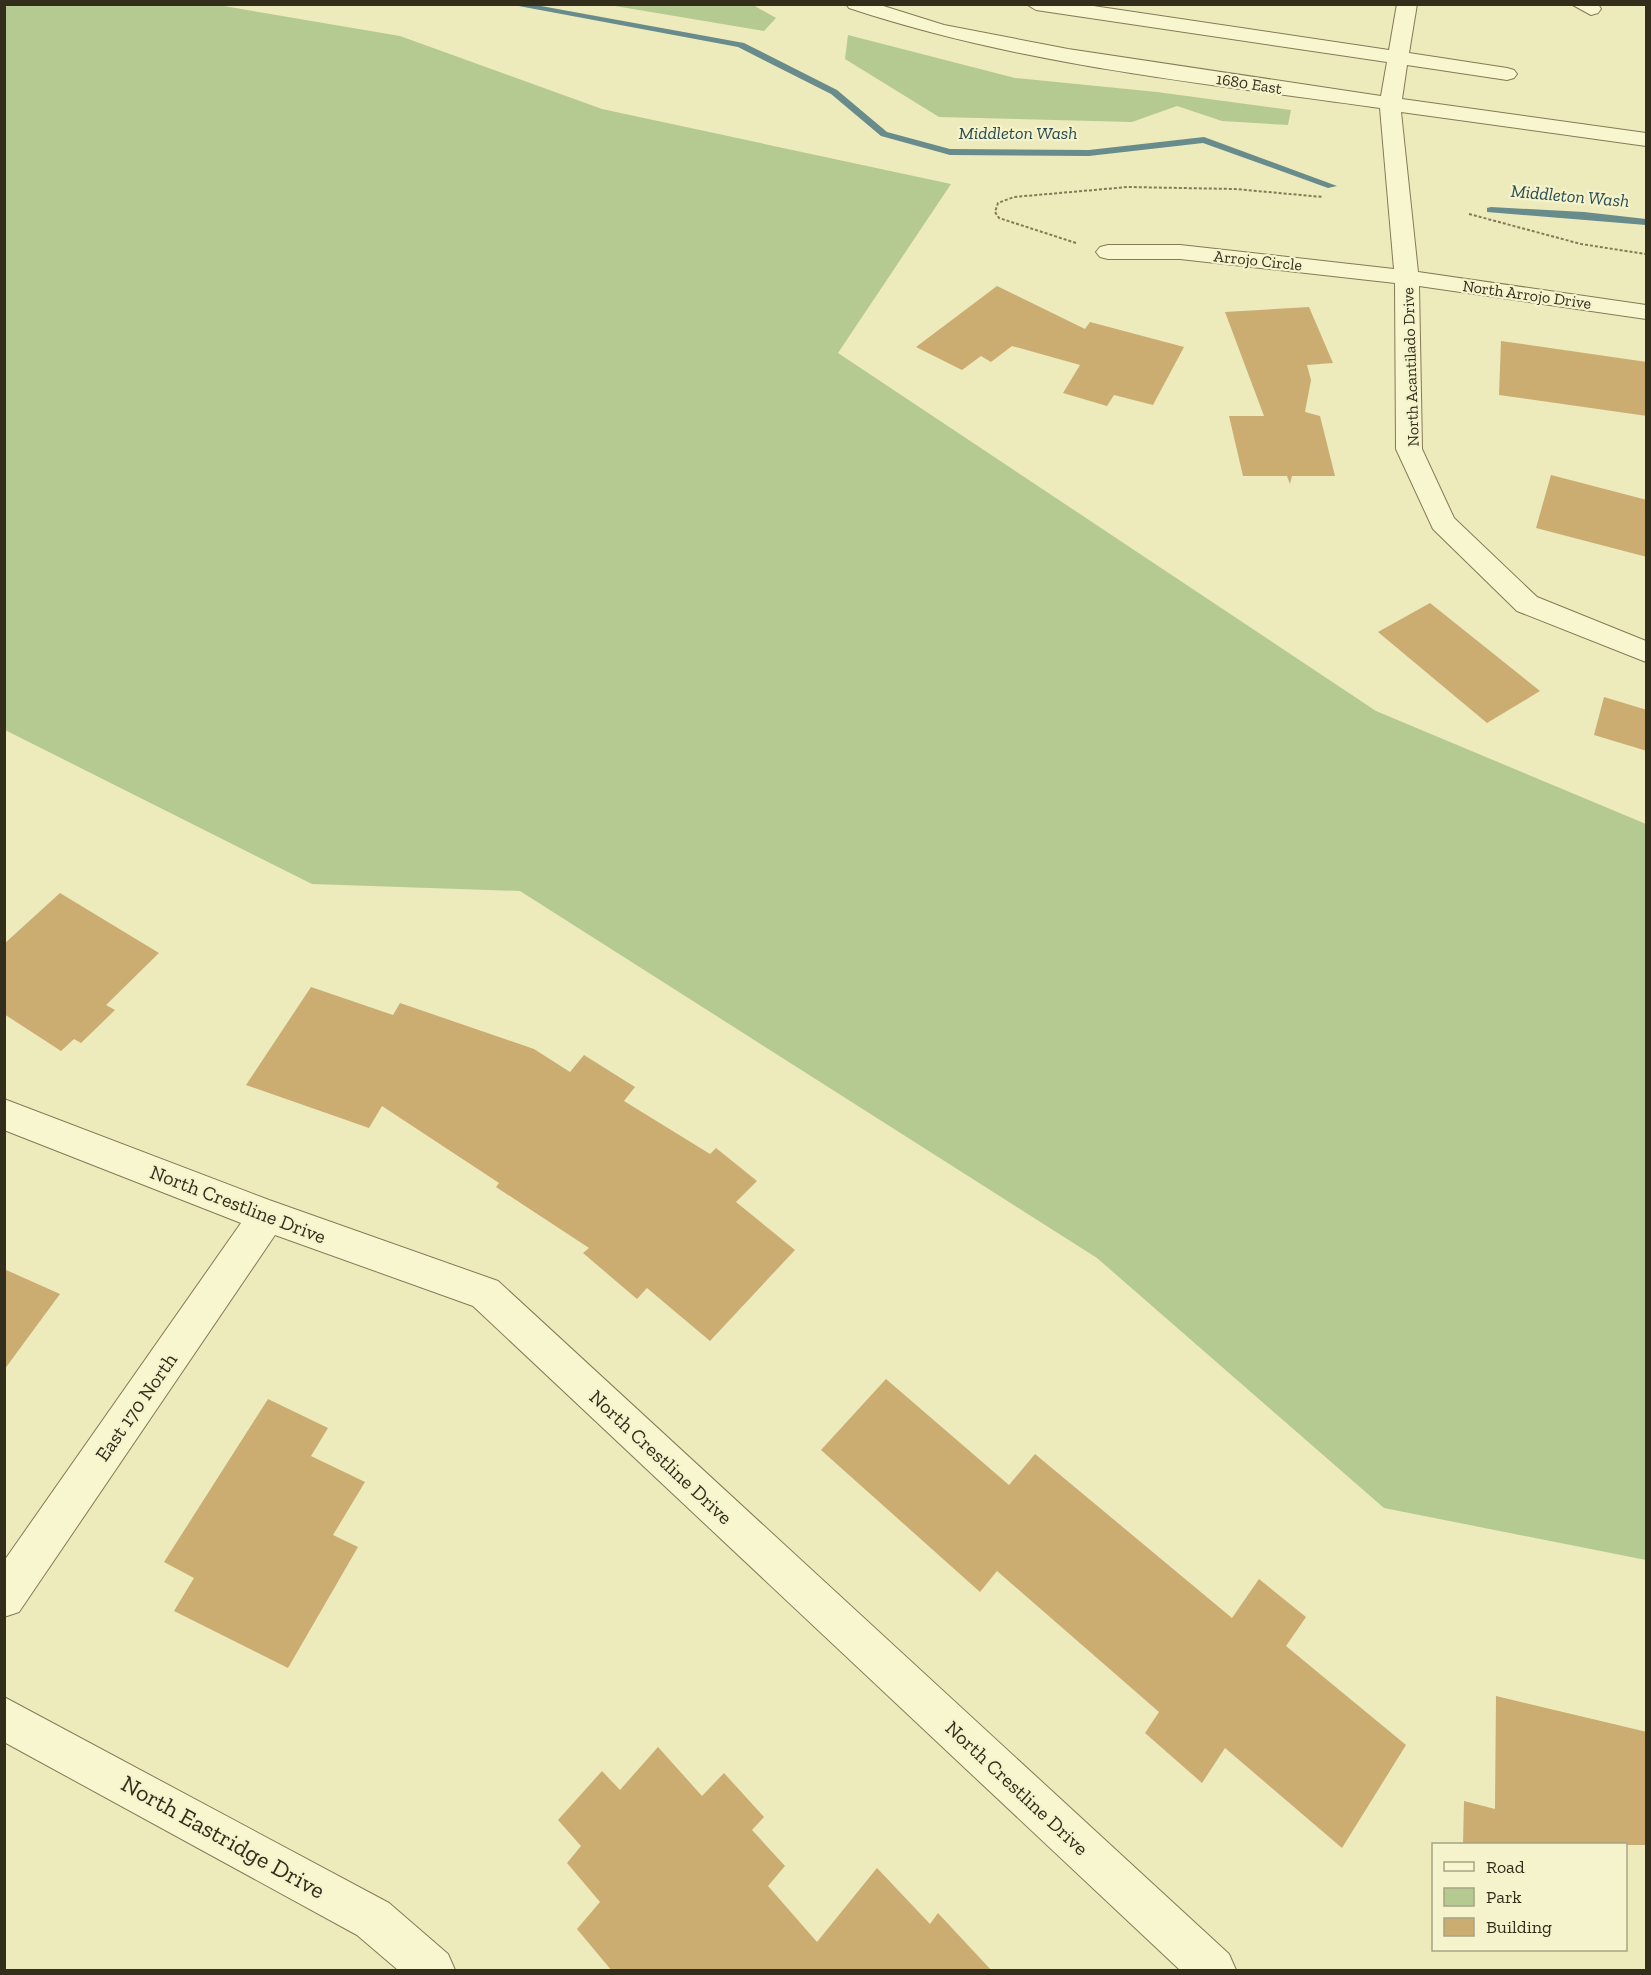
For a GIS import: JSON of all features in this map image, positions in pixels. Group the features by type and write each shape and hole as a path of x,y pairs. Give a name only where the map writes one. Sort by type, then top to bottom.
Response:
{"street":[{"name":"1680 East","path":"856,4 899,20 1027,50 1390,104 1647,139"},
{"path":"899,20 914,4"},
{"path":"1036,4 1507,74"},
{"name":"North Acantilado Drive","path":"1407,4 1390,104 1407,277 1409,449 1443,523 1527,604 1647,652"},
{"name":"Arrojo Circle","path":"1108,252 1180,252 1407,277"},
{"name":"North Arrojo Drive","path":"1407,277 1647,312"},
{"name":"North Crestline Drive","path":"4,1114 267,1216 485,1293 1213,1971"},
{"name":"East 170 North","path":"4,1597 267,1216"},
{"name":"North Eastridge Drive","path":"4,1718 373,1919 432,1971"}],"path":[{"path":"1108,252 999,218 995,212 998,203 1014,197 1128,188 1235,189 1323,196"},
{"path":"1469,214 1581,244 1647,254"}],"green space":[{"path":"4,5 218,5 400,36 602,109 951,184 838,353 1376,711 1646,824 1646,1560 1384,1508 1097,1258 520,891 312,884 5,730"},
{"path":"609,5 753,5 776,18 764,31"},
{"path":"848,35 1015,78 1157,92 1291,110 1288,125 1222,121 1177,106 1132,122 939,117 845,59"}],"building":[{"path":"997,286 1085,329 1090,322 1184,347 1153,405 1114,395 1107,406 1063,393 1080,365 1012,346 991,362 981,356 962,370 916,347"},
{"path":"1309,307 1333,363 1307,365 1311,380 1305,412 1320,416 1335,476 1292,476 1290,484 1287,476 1243,476 1229,416 1264,416 1225,312"},
{"path":"1501,341 1647,362 1647,416 1499,395"},
{"path":"1551,475 1647,500 1647,557 1536,528"},
{"path":"1430,603 1540,691 1487,723 1378,632"},
{"path":"1604,697 1647,710 1647,751 1594,735"},
{"path":"60,893 159,953 106,1005 115,1010 81,1043 74,1039 61,1051 4,1014 4,944"},
{"path":"311,987 393,1015 400,1003 534,1049 570,1072 584,1055 635,1087 624,1101 710,1154 716,1148 757,1181 736,1202 795,1250 710,1341 647,1288 637,1299 583,1253 589,1248 496,1187 499,1183 382,1106 369,1128 246,1085"},
{"path":"4,1269 60,1294 4,1370"},
{"path":"886,1379 1009,1485 1035,1454 1232,1618 1259,1579 1306,1617 1286,1646 1406,1745 1342,1848 1225,1748 1202,1783 1145,1733 1159,1712 997,1571 980,1592 821,1450"},
{"path":"268,1399 328,1428 311,1456 365,1482 333,1535 358,1547 288,1668 174,1611 194,1578 164,1562"},
{"path":"1496,1696 1647,1732 1647,1845 1463,1843 1464,1801 1495,1809"},
{"path":"658,1747 702,1796 724,1773 764,1817 752,1830 785,1866 768,1886 817,1942 877,1868 930,1924 938,1913 992,1971 612,1971 577,1929 600,1902 567,1863 581,1846 558,1820 602,1771 620,1790"}],"waterway":[{"name":"Middleton Wash","path":"512,4 741,45 834,92 884,134 950,152 1089,153 1204,140 1332,186"},
{"name":"Middleton Wash","path":"1491,210 1584,215 1646,222"}]}
